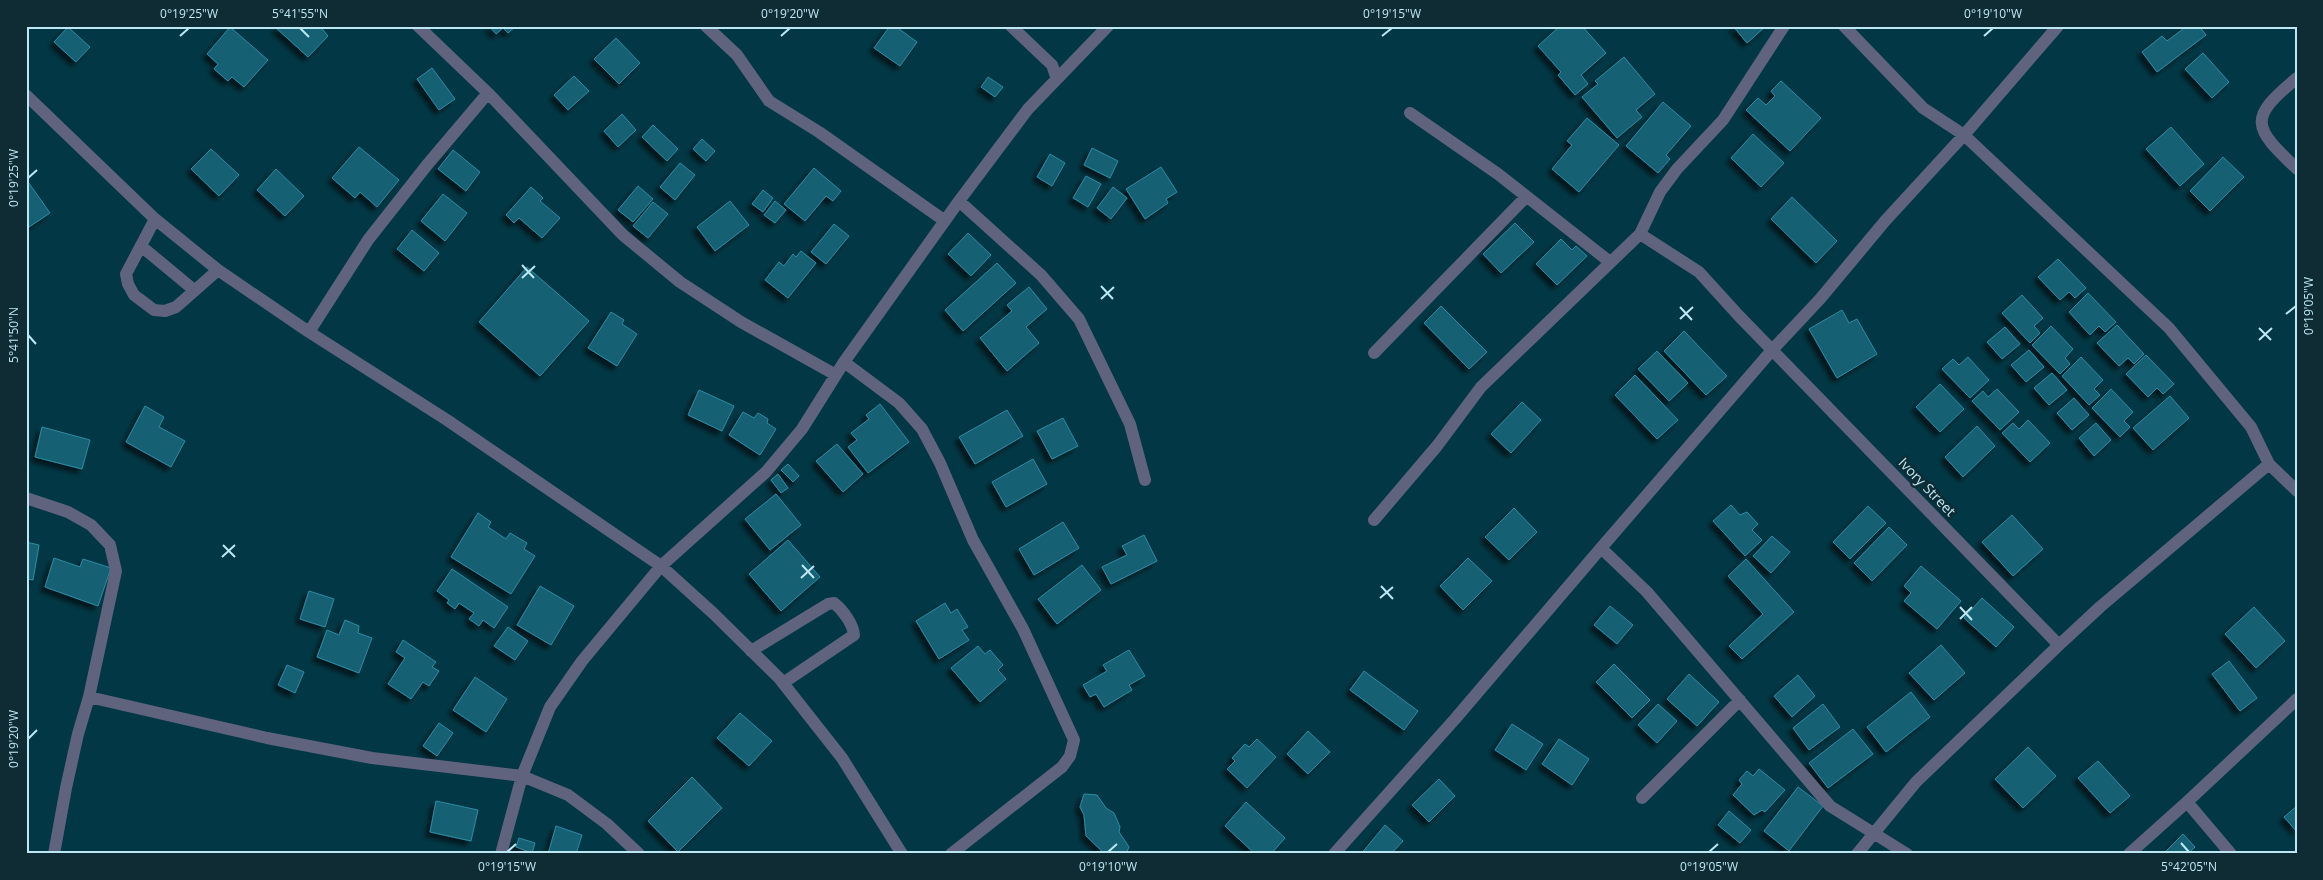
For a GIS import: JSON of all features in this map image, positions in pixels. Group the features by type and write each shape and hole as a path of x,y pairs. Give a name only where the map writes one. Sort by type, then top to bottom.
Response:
{"street":[{"path":"418,26 488,93 623,235 680,282 741,322 836,375"},
{"path":"706,26 737,55 769,101 819,132 945,221"},
{"path":"1011,26 1052,65 1057,79"},
{"path":"501,854 522,776 550,707 582,661 660,566 766,472 802,429 844,362 959,201 1028,109 1108,26"},
{"path":"1374,520 1438,446 1481,387 1640,234 1660,192 1677,169 1723,120 1784,26"},
{"path":"1844,26 1923,108 1964,135 2169,328 2251,427 2269,464 2297,491"},
{"path":"1334,854 1455,719 1773,349 1820,299 1926,174 1964,135 2058,26"},
{"path":"2297,78 2270,102 2262,115 2262,132 2297,170"},
{"path":"309,332 368,240 427,165 488,93"},
{"path":"26,95 155,218 218,270 309,332 447,420 660,566 714,614 783,683 842,758 902,854"},
{"path":"1410,113 1498,174 1610,262"},
{"path":"1374,353 1526,197"},
{"path":"959,201 1041,275 1079,319 1130,424 1145,480"},
{"path":"155,218 126,274 128,284 134,295 154,310 165,311 176,306 218,270"},
{"name":"Ivory Street","path":"1640,234 1699,272 1739,316 2059,645"},
{"path":"141,246 194,290"},
{"path":"844,362 899,403 922,429 940,463 973,540 1023,630 1074,740 1070,756 1062,767 951,854"},
{"path":"1857,854 1916,782 2059,645 2269,464"},
{"path":"26,498 68,512 91,525 110,546 115,560 116,571 89,697 68,779 54,854"},
{"path":"1600,548 1647,592 1740,700 1777,747 1830,806 1876,832 1907,854"},
{"path":"751,651 828,604 834,603 839,607 854,629 854,635 783,683"},
{"path":"89,697 267,738 372,758 522,776 568,795 608,824 639,854"},
{"path":"1642,798 1740,700"},
{"path":"2129,854 2296,700"},
{"path":"2187,802 2231,854"}],"building":[{"path":"320,26 328,36 308,57 275,27"},
{"path":"489,26 516,26 508,33 503,28 496,34"},
{"path":"890,26 895,26 917,42 900,66 874,48"},
{"path":"1560,26 1563,29 1567,26 1582,26 1606,53 1581,75 1588,84 1575,95 1558,75 1561,72 1538,46"},
{"path":"1733,26 1766,26 1747,43"},
{"path":"2187,26 2199,26 2206,35 2157,72 2142,52 2162,36 2167,41"},
{"path":"68,27 90,47 76,62 54,42"},
{"path":"230,27 268,60 244,87 232,77 228,81 214,69 218,64 207,54"},
{"path":"616,38 640,63 619,84 594,59"},
{"path":"2203,53 2229,82 2212,98 2185,69"},
{"path":"1624,57 1655,94 1636,110 1642,117 1617,138 1582,97 1598,84 1595,81"},
{"path":"432,68 455,99 439,110 417,79"},
{"path":"574,76 589,91 568,110 554,95"},
{"path":"988,77 1003,87 995,97 981,87"},
{"path":"1781,81 1821,118 1790,151 1746,110 1758,98 1766,105 1775,96 1771,91"},
{"path":"1663,102 1691,126 1666,155 1670,159 1658,173 1626,146"},
{"path":"622,114 636,130 618,147 604,131"},
{"path":"1587,118 1619,145 1579,192 1552,169 1572,145 1567,141"},
{"path":"653,125 678,149 667,161 642,137"},
{"path":"2171,127 2204,164 2180,186 2146,149"},
{"path":"1753,134 1784,163 1761,187 1731,158"},
{"path":"702,139 715,151 706,161 693,149"},
{"path":"359,147 399,180 377,207 360,192 355,198 332,178"},
{"path":"1092,148 1118,161 1110,178 1084,165"},
{"path":"211,149 239,175 219,196 191,169"},
{"path":"453,150 480,172 466,191 438,169"},
{"path":"1050,154 1065,163 1052,186 1037,177"},
{"path":"2223,157 2244,177 2210,211 2190,191"},
{"path":"680,163 695,175 675,200 660,187"},
{"path":"1161,167 1177,192 1166,199 1168,203 1145,219 1126,189"},
{"path":"814,168 841,191 833,201 826,196 805,221 784,204"},
{"path":"276,169 304,196 285,216 257,190"},
{"path":"1086,176 1101,184 1088,207 1073,198"},
{"path":"26,179 50,213 26,229"},
{"path":"638,186 653,199 633,222 618,210"},
{"path":"531,187 543,198 540,201 560,218 542,238 519,218 514,223 506,215"},
{"path":"1113,187 1127,198 1111,219 1097,208"},
{"path":"763,190 773,198 763,212 752,204"},
{"path":"443,194 467,213 445,241 421,221"},
{"path":"1792,197 1837,241 1816,263 1771,219"},
{"path":"730,201 749,225 715,251 697,227"},
{"path":"775,201 786,210 775,223 764,215"},
{"path":"653,202 668,214 648,238 633,226"},
{"path":"1515,223 1534,242 1501,273 1483,254"},
{"path":"834,224 849,236 826,264 811,252"},
{"path":"412,230 439,253 424,271 397,249"},
{"path":"968,233 991,255 971,276 948,254"},
{"path":"1561,239 1572,250 1576,246 1587,256 1557,285 1536,264"},
{"path":"801,251 816,263 788,298 765,280 779,262 784,266 793,254 796,257"},
{"path":"2058,259 2086,288 2075,298 2069,292 2060,300 2038,277"},
{"path":"997,263 1016,283 963,331 945,310"},
{"path":"527,267 589,321 540,376 479,322"},
{"path":"1029,287 1047,309 1026,327 1039,343 1007,371 980,338 1012,311 1007,305"},
{"path":"2088,293 2116,322 2105,332 2099,326 2090,335 2069,312"},
{"path":"2022,295 2043,318 2034,326 2040,333 2030,343 2002,313"},
{"path":"1441,306 1487,352 1469,369 1424,323"},
{"path":"1842,310 1849,323 1857,319 1877,354 1837,378 1809,329"},
{"path":"611,312 624,320 622,324 637,334 617,366 588,348"},
{"path":"2117,325 2144,354 2134,364 2128,358 2119,366 2097,343"},
{"path":"2051,326 2073,349 2065,358 2070,364 2060,374 2032,345"},
{"path":"2005,327 2020,344 2002,359 1987,342"},
{"path":"1684,331 1727,376 1706,395 1664,351"},
{"path":"2029,350 2044,367 2026,382 2011,365"},
{"path":"1657,351 1688,383 1669,401 1638,369"},
{"path":"2146,355 2174,384 2163,394 2157,388 2148,397 2126,374"},
{"path":"1968,357 1989,380 1970,398 1942,369 1953,359 1959,365"},
{"path":"2081,357 2103,380 2094,389 2100,395 2089,405 2062,376"},
{"path":"2052,373 2067,390 2049,405 2034,388"},
{"path":"1635,375 1678,420 1657,439 1615,395"},
{"path":"1940,384 1964,409 1940,432 1916,407"},
{"path":"1997,389 2019,412 2000,430 1972,401 1983,391 1988,397"},
{"path":"2111,389 2133,412 2124,421 2130,427 2120,437 2092,408"},
{"path":"699,390 734,406 722,431 688,415"},
{"path":"2170,396 2189,418 2153,450 2133,428"},
{"path":"2074,398 2089,415 2072,430 2057,413"},
{"path":"1522,402 1541,420 1511,453 1491,434"},
{"path":"880,404 909,442 868,473 848,447 857,440 851,433 869,419 866,415"},
{"path":"145,406 164,417 159,427 185,441 171,467 126,442"},
{"path":"1007,410 1023,436 975,464 959,437"},
{"path":"743,412 754,418 758,413 768,419 767,423 776,429 760,455 729,435"},
{"path":"1063,418 1078,446 1052,459 1037,431"},
{"path":"2028,420 2050,443 2030,462 2002,433 2013,423 2019,429"},
{"path":"2096,423 2111,440 2094,456 2079,438"},
{"path":"1977,426 1995,446 1963,477 1945,457"},
{"path":"42,427 90,440 82,469 35,457"},
{"path":"837,444 863,474 843,492 816,461"},
{"path":"1033,459 1047,484 1006,507 992,482"},
{"path":"788,464 799,476 793,482 781,470"},
{"path":"778,474 788,488 781,493 771,480"},
{"path":"776,494 801,525 770,550 745,519"},
{"path":"1731,505 1740,515 1747,512 1758,524 1752,530 1762,540 1745,556 1713,521"},
{"path":"1868,506 1886,523 1850,559 1833,542"},
{"path":"1514,508 1537,532 1509,560 1485,537"},
{"path":"478,513 491,522 488,527 506,539 510,533 527,543 524,549 535,556 511,594 451,557"},
{"path":"2012,515 2043,549 2013,576 1982,542"},
{"path":"1063,522 1079,548 1034,575 1019,549"},
{"path":"1889,527 1907,545 1872,581 1854,563"},
{"path":"1144,535 1157,561 1111,584 1102,567 1127,555 1122,546"},
{"path":"1772,536 1790,552 1771,573 1753,556"},
{"path":"788,540 820,577 781,611 749,574"},
{"path":"26,542 39,545 33,580 26,579"},
{"path":"54,558 80,567 83,559 111,568 98,606 45,587"},
{"path":"1468,558 1492,581 1463,610 1440,586"},
{"path":"1746,559 1794,612 1742,659 1729,646 1763,614 1728,576"},
{"path":"1082,565 1101,590 1057,624 1038,599"},
{"path":"1921,566 1961,601 1937,629 1904,601 1911,593 1904,586"},
{"path":"452,569 508,607 494,628 483,620 479,626 469,619 474,613 459,603 455,609 447,603 449,600 437,591"},
{"path":"540,586 574,606 551,645 517,625"},
{"path":"309,591 334,599 325,627 300,619"},
{"path":"1982,598 2014,627 1996,647 1964,618"},
{"path":"945,603 951,613 957,609 968,627 962,630 969,640 939,659 916,621"},
{"path":"1610,606 1633,625 1617,644 1594,625"},
{"path":"2254,607 2285,641 2256,668 2225,634"},
{"path":"345,620 359,626 358,633 372,638 359,673 317,657 327,630 339,635"},
{"path":"508,627 528,641 515,660 494,646"},
{"path":"403,640 436,662 432,667 439,671 429,686 423,682 411,699 388,684 405,658 396,652"},
{"path":"1941,645 1965,673 1934,700 1909,673"},
{"path":"978,646 985,654 990,650 1003,665 998,670 1006,679 980,702 951,668"},
{"path":"1129,650 1145,676 1129,685 1132,690 1104,707 1096,694 1090,697 1083,685 1107,671 1103,665"},
{"path":"2229,661 2257,698 2240,711 2212,674"},
{"path":"1614,664 1650,700 1632,718 1596,682"},
{"path":"287,665 304,672 295,693 278,685"},
{"path":"1364,671 1418,711 1404,730 1350,690"},
{"path":"1689,674 1719,702 1697,726 1667,699"},
{"path":"1798,675 1815,696 1792,717 1774,696"},
{"path":"475,677 507,699 486,732 453,710"},
{"path":"1911,692 1930,717 1886,752 1867,727"},
{"path":"1658,704 1677,721 1657,743 1638,725"},
{"path":"1823,704 1840,727 1809,750 1793,728"},
{"path":"740,713 772,741 749,766 717,738"},
{"path":"439,723 453,733 437,756 423,746"},
{"path":"1512,724 1543,744 1526,770 1495,750"},
{"path":"1853,729 1873,754 1828,788 1809,763"},
{"path":"1308,731 1330,752 1308,774 1287,754"},
{"path":"1257,739 1276,757 1247,788 1227,769 1235,761 1232,758 1245,744 1249,747"},
{"path":"1559,739 1589,759 1572,785 1542,764"},
{"path":"2028,747 2056,776 2023,808 1995,779"},
{"path":"2098,761 2130,796 2110,813 2078,778"},
{"path":"1759,769 1785,790 1765,812 1762,810 1754,815 1733,795 1742,784 1739,780 1747,771 1753,776"},
{"path":"692,777 722,808 678,852 648,821"},
{"path":"1439,779 1455,796 1429,822 1412,805"},
{"path":"1798,787 1823,806 1789,851 1764,831"},
{"path":"1084,794 1097,795 1106,808 1114,813 1120,827 1119,832 1129,847 1126,854 1105,854 1086,836 1084,815 1080,807"},
{"path":"436,801 478,810 471,841 430,832"},
{"path":"1246,802 1285,838 1271,854 1255,854 1225,826"},
{"path":"2297,806 2297,832 2284,817"},
{"path":"1729,811 1751,830 1740,843 1718,825"},
{"path":"1385,825 1403,841 1391,854 1361,854"},
{"path":"556,826 582,835 576,854 548,854"},
{"path":"2183,834 2195,847 2188,854 2163,854"},
{"path":"519,838 535,843 532,853 516,847"}]}
